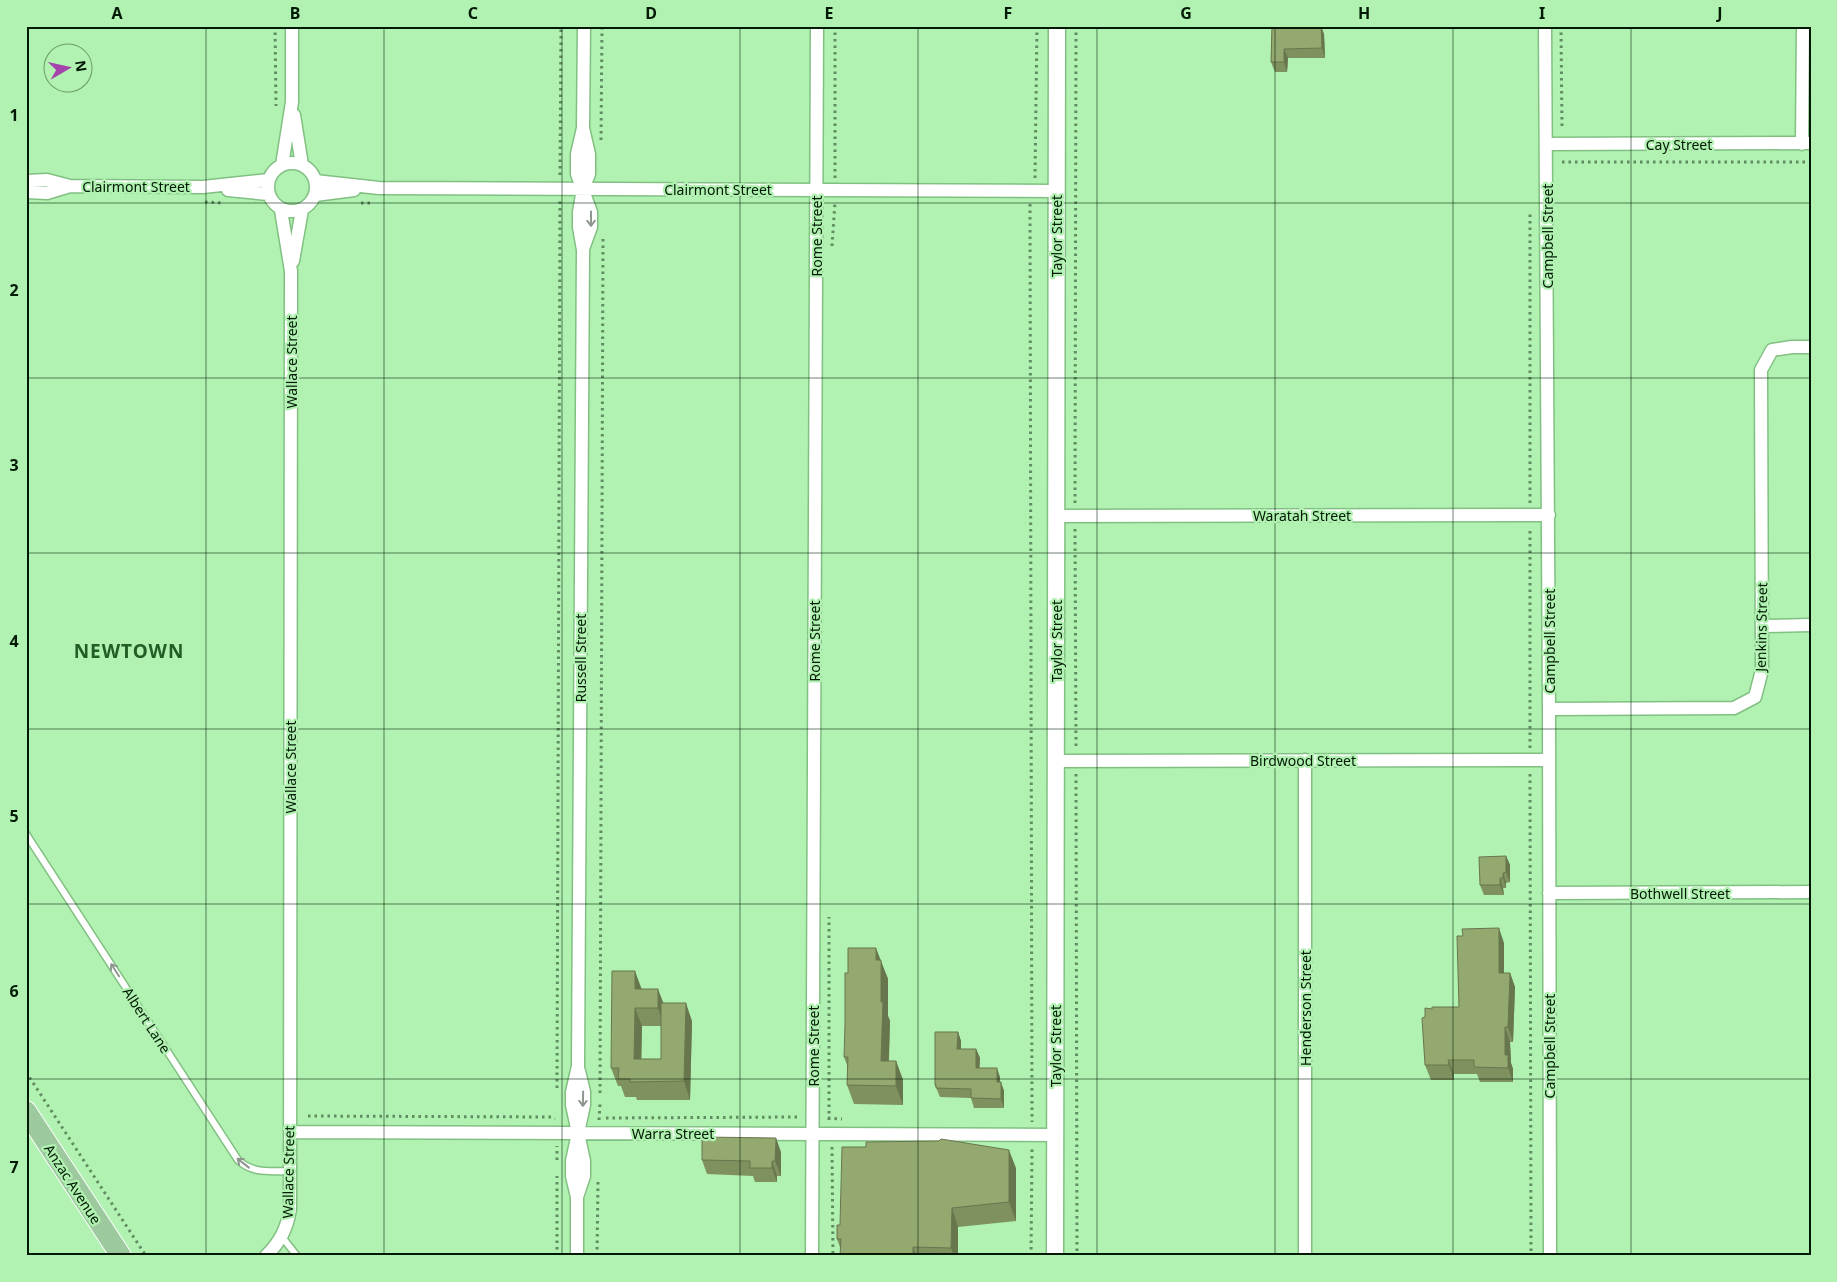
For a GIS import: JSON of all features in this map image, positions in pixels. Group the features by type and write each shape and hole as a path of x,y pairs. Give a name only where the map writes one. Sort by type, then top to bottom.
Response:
{"main road":[{"name":"Anzac Avenue","path":"26,1111 121,1256"}],"street":[{"path":"282,165 292,102 292,26"},
{"name":"Russell Street","path":"577,1256 578,1196 584,1176 578,1133 584,1106 584,1092 578,1066 583,250 579,227 583,189 577,174 577,154 583,128 584,26"},
{"name":"Rome Street","path":"812,1256 817,26"},
{"name":"Taylor Street","path":"1055,1256 1057,26"},
{"name":"Campbell Street","path":"1545,26 1550,709 1550,1256"},
{"path":"1803,26 1806,144"},
{"path":"292,102 302,165"},
{"name":"Cay Street","path":"1547,144 1806,144"},
{"path":"295,163 302,165 308,169 315,181 315,195 312,201 302,210 295,212 281,210 271,201 268,194 268,180 271,174 282,165 295,163"},
{"name":"Clairmont Street","path":"26,181 47,180 70,186 203,187 268,194"},
{"name":"Clairmont Street","path":"203,187 268,180"},
{"name":"Clairmont Street","path":"315,181 379,188 1056,191"},
{"name":"Clairmont Street","path":"26,192 47,193 70,186"},
{"name":"Clairmont Street","path":"315,195 379,188"},
{"name":"Wallace Street","path":"266,1256 275,1248 282,1237 286,1229 290,1209 291,270 281,210"},
{"name":"Wallace Street","path":"291,270 302,210"},
{"name":"Jenkins Street","path":"1550,709 1734,708 1755,697 1762,670 1761,370 1772,350 1811,347"},
{"name":"Waratah Street","path":"1055,516 1549,515"},
{"path":"1762,626 1811,625"},
{"name":"Henderson Street","path":"1305,760 1305,1256"},
{"name":"Birdwood Street","path":"1056,761 1549,760"},
{"name":"Bothwell Street","path":"1549,893 1811,892"},
{"name":"Warra Street","path":"290,1132 1055,1135"}],"lane":[{"name":"Albert Lane","path":"26,834 238,1160 256,1170 290,1171"},
{"path":"282,1237 297,1256"}],"path":[{"path":"275,26 276,107"},
{"path":"557,1091 560,26"},
{"path":"601,145 602,26"},
{"path":"831,255 835,190 835,26"},
{"path":"1031,1256 1030,225 1031,190 1036,175 1037,26"},
{"path":"1076,26 1077,1256"},
{"path":"1562,162 1811,162"},
{"path":"1530,203 1531,1256"},
{"path":"600,1133 603,233"},
{"path":"26,1072 146,1256"},
{"path":"308,1116 551,1117 557,1121 557,1111"},
{"path":"600,1119 611,1117 829,1118 833,1155 833,1256"},
{"path":"557,1133 557,1256"},
{"path":"598,1179 598,1256"}],"building":[{"path":"1272,26 1321,26 1322,48 1284,49 1284,62 1271,62"},
{"path":"1506,856 1506,872 1503,873 1503,878 1500,878 1500,885 1480,885 1479,857"},
{"path":"1499,928 1499,973 1510,973 1508,1027 1505,1027 1505,1055 1508,1055 1508,1068 1474,1067 1474,1060 1448,1060 1449,1065 1425,1065 1422,1018 1425,1017 1425,1008 1459,1007 1457,936 1463,936 1462,929"},
{"path":"848,948 876,948 876,960 881,960 881,1002 883,1002 881,1061 896,1061 896,1086 847,1085 848,1057 844,1057 845,973 848,973"},
{"path":"612,971 635,971 635,989 658,989 658,1008 635,1008 634,1059 661,1059 661,1003 686,1003 684,1081 630,1082 630,1079 618,1079 619,1068 611,1068"},
{"path":"935,1032 958,1032 957,1049 976,1049 976,1068 997,1068 997,1082 1001,1082 1001,1099 971,1098 971,1089 936,1088"},
{"path":"702,1137 776,1138 775,1161 772,1161 772,1168 750,1168 750,1161 702,1160"},
{"path":"941,1139 1009,1150 1009,1202 952,1208 951,1248 913,1247 913,1256 840,1256 841,1239 837,1239 837,1225 840,1225 842,1147 866,1147 866,1142 939,1141"}],"district":[{"name":"NEWTOWN","path":"129,651"}]}
